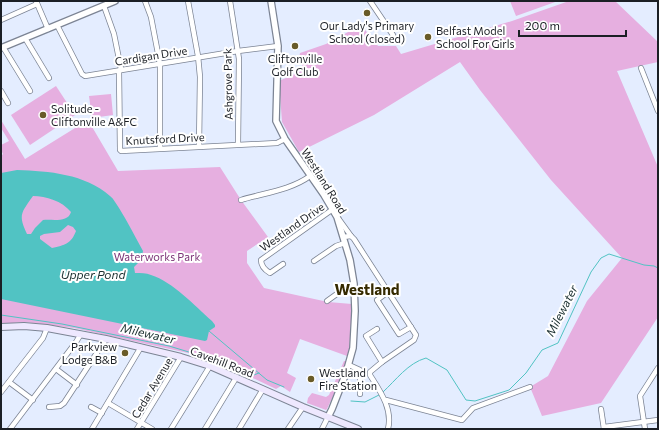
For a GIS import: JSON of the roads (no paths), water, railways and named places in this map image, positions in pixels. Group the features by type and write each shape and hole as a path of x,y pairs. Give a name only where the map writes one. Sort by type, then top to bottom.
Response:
{"main road":[{"name":"Cavehill Road","path":"1,327 24,326 48,328 106,339 181,357 210,366 303,407 358,429"}],"street":[{"path":"30,91 2,48 115,1"},
{"path":"145,1 151,17 160,64 160,148"},
{"path":"188,1 200,77 199,146"},
{"name":"Ashgrove Park","path":"230,1 238,51 238,144"},
{"name":"Westland Road","path":"271,1 278,46 276,121 285,139 337,217 350,260 355,289 354,339 349,365 328,417"},
{"path":"370,1 393,35"},
{"path":"1,20 37,3 48,29"},
{"name":"Knutsford Drive","path":"104,6 114,34 121,69 120,150 277,143 285,139"},
{"name":"Cardigan Drive","path":"57,26 82,74 86,76 238,51 278,46"},
{"path":"25,38 50,78"},
{"path":"641,68 658,111"},
{"path":"1,91 8,103"},
{"path":"241,200 289,187 310,176"},
{"name":"Westland Drive","path":"283,264 270,272 266,271 261,264 261,260 333,210"},
{"path":"337,217 360,248 416,336 416,338 370,372 381,394 386,400 389,418 388,429"},
{"path":"314,262 351,236"},
{"path":"327,301 341,291 355,289"},
{"path":"388,292 377,300 392,324 399,334 411,327"},
{"path":"1,392 43,338 48,328"},
{"path":"377,329 366,336 382,362"},
{"path":"10,429 79,338 80,334"},
{"path":"49,407 60,406 64,403 106,339"},
{"path":"92,429 141,347"},
{"name":"Cedar Avenue","path":"137,429 181,357"},
{"path":"349,365 360,370 360,394"},
{"path":"171,429 210,366"},
{"path":"644,429 640,396 658,368"},
{"path":"56,369 77,385"},
{"path":"205,429 236,378"},
{"path":"9,382 33,400"},
{"path":"386,400 462,420 473,408 530,388"},
{"path":"239,429 263,389"},
{"path":"108,403 152,429"},
{"path":"92,407 102,413"},
{"path":"288,429 303,407"},
{"path":"601,409 604,428 658,420"},
{"path":"322,429 328,417"}],"water":[{"name":"Upper Pond","path":"17,170 42,171 66,175 89,183 110,196 122,213 143,251 141,260 134,267 135,273 149,274 159,278 175,288 212,321 215,327 209,331 207,340 205,341 1,299 1,173","holes":["33,196 54,200 71,212 67,218 60,220 43,220 31,234 27,234 22,222 22,214 23,210","68,225 73,227 76,231 72,239 67,243 52,248 40,239 40,236 60,232"]}],"waterway":[{"name":"Milewater","path":"383,392 408,368 426,358 447,370 466,400 475,401 509,390 526,373 542,350 558,343 591,272 601,258 609,254 658,268"},
{"name":"Milewater","path":"1,315 62,324 169,346 222,362 251,376 259,373"},
{"path":"209,331 267,380 284,387"},
{"name":"Milewater","path":"351,401 365,402 379,395"}],"place":[{"name":"Our Lady's Primary School (closed)","path":"367,13"},
{"name":"Belfast Model School For Girls","path":"428,37"},
{"name":"Cliftonville Golf Club","path":"295,46"},
{"name":"Solitude - Cliftonville A&FC","path":"43,115"},
{"name":"Parkview Lodge B&B","path":"125,353"},
{"name":"Westland Fire Station","path":"311,379"}],"district":[{"name":"Westland","path":"367,290"}],"park label":[{"name":"Waterworks Park","path":"157,257"}]}
